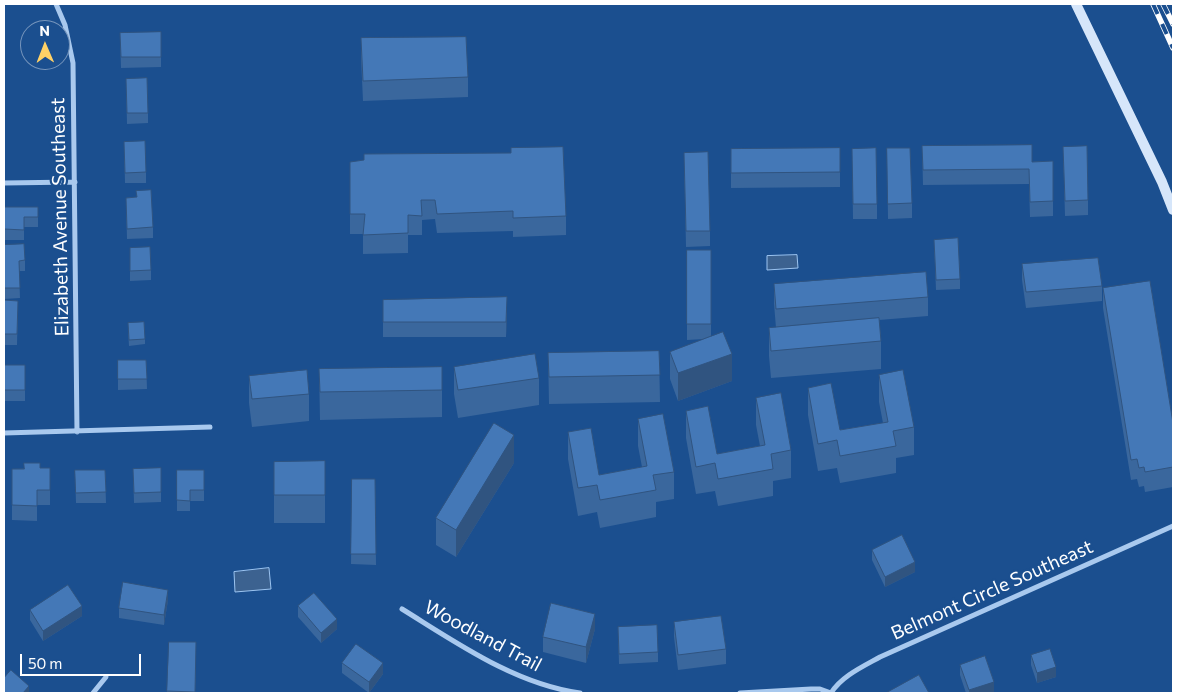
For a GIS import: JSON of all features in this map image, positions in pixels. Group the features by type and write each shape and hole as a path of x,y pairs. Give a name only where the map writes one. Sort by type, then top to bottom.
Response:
{"main road":[{"path":"1076,4 1162,182 1173,210"}],"street":[{"name":"Elizabeth Avenue Southeast","path":"56,4 65,25 73,63 77,432"},
{"path":"4,184 75,182"},
{"path":"4,432 77,432 210,427"},
{"name":"Belmont Circle Southeast","path":"831,693 843,679 880,657 1173,526"},
{"name":"Woodland Trail","path":"402,609 457,643 528,680 559,690 580,693"},
{"path":"93,693 106,677"},
{"path":"740,693 811,688 831,693"}],"water":[{"path":"797,255 798,268 767,270 767,256"},
{"path":"269,568 271,589 235,592 234,572"}],"building":[{"path":"161,32 161,57 121,57 120,33"},
{"path":"466,37 468,77 363,81 361,38"},
{"path":"147,78 148,113 127,113 126,79"},
{"path":"145,141 146,172 125,173 124,142"},
{"path":"1032,145 1032,162 1053,161 1053,201 1030,202 1029,169 923,170 922,146"},
{"path":"1087,146 1088,200 1065,201 1063,147"},
{"path":"563,147 566,216 513,218 513,211 437,214 435,200 421,200 422,216 408,215 408,233 363,235 365,214 350,214 350,162 364,160 364,154 511,153 511,148"},
{"path":"840,148 840,172 731,173 731,149"},
{"path":"876,148 877,204 853,204 852,149"},
{"path":"887,148 910,148 912,203 888,204"},
{"path":"708,152 710,231 686,231 684,153"},
{"path":"151,190 153,227 127,229 126,198 137,197 136,191"},
{"path":"4,207 38,207 38,217 24,217 24,230 4,229"},
{"path":"958,238 960,279 936,280 934,240"},
{"path":"24,244 25,260 19,261 20,288 4,288 4,245"},
{"path":"150,247 151,270 130,271 130,248"},
{"path":"687,250 711,250 711,324 687,324"},
{"path":"1098,258 1102,286 1026,292 1022,264"},
{"path":"926,272 928,297 776,309 774,284"},
{"path":"1150,281 1173,423 1173,467 1145,472 1144,467 1139,468 1137,459 1131,460 1103,288"},
{"path":"507,297 506,322 383,322 383,300"},
{"path":"4,300 18,301 17,334 4,334"},
{"path":"879,318 881,341 771,351 769,328"},
{"path":"144,322 145,339 129,340 128,323"},
{"path":"723,332 732,354 678,373 670,352"},
{"path":"659,351 660,375 549,377 548,353"},
{"path":"535,354 539,378 458,390 454,367"},
{"path":"118,360 146,360 147,379 118,379"},
{"path":"4,365 25,365 25,390 4,390"},
{"path":"442,367 442,390 320,392 319,369"},
{"path":"307,370 309,394 252,399 249,376"},
{"path":"903,370 914,427 893,431 896,446 840,456 837,440 818,444 808,388 831,383 840,430 888,422 879,375"},
{"path":"781,393 791,450 771,454 773,469 718,479 715,463 696,467 686,411 708,406 717,454 765,445 756,398"},
{"path":"663,414 674,472 653,475 656,490 600,500 597,485 578,488 568,432 591,428 599,475 647,466 638,419"},
{"path":"494,423 514,435 456,530 436,518"},
{"path":"325,461 325,495 274,495 274,462"},
{"path":"24,463 40,463 40,468 50,468 50,490 37,490 37,506 12,505 12,469 24,469"},
{"path":"161,468 161,492 134,493 133,469"},
{"path":"75,470 105,470 106,492 76,493"},
{"path":"177,470 204,470 204,490 190,490 190,501 177,500"},
{"path":"352,479 375,479 376,554 351,554"},
{"path":"902,535 915,562 885,577 872,550"},
{"path":"123,582 168,590 164,615 119,608"},
{"path":"68,585 82,606 43,631 30,610"},
{"path":"314,593 337,619 321,633 298,606"},
{"path":"551,603 595,614 586,647 543,637"},
{"path":"721,616 726,649 678,655 674,622"},
{"path":"657,625 658,652 619,654 618,627"},
{"path":"169,642 196,642 195,692 167,691"},
{"path":"356,644 383,663 369,682 342,663"},
{"path":"1050,649 1056,667 1037,673 1031,655"},
{"path":"985,656 994,682 969,690 960,665"},
{"path":"11,670 29,686 23,693 4,693 4,678"},
{"path":"919,675 929,693 886,693"}],"railway":[{"path":"1153,4 1173,48"},
{"path":"1163,4 1173,24"}]}
